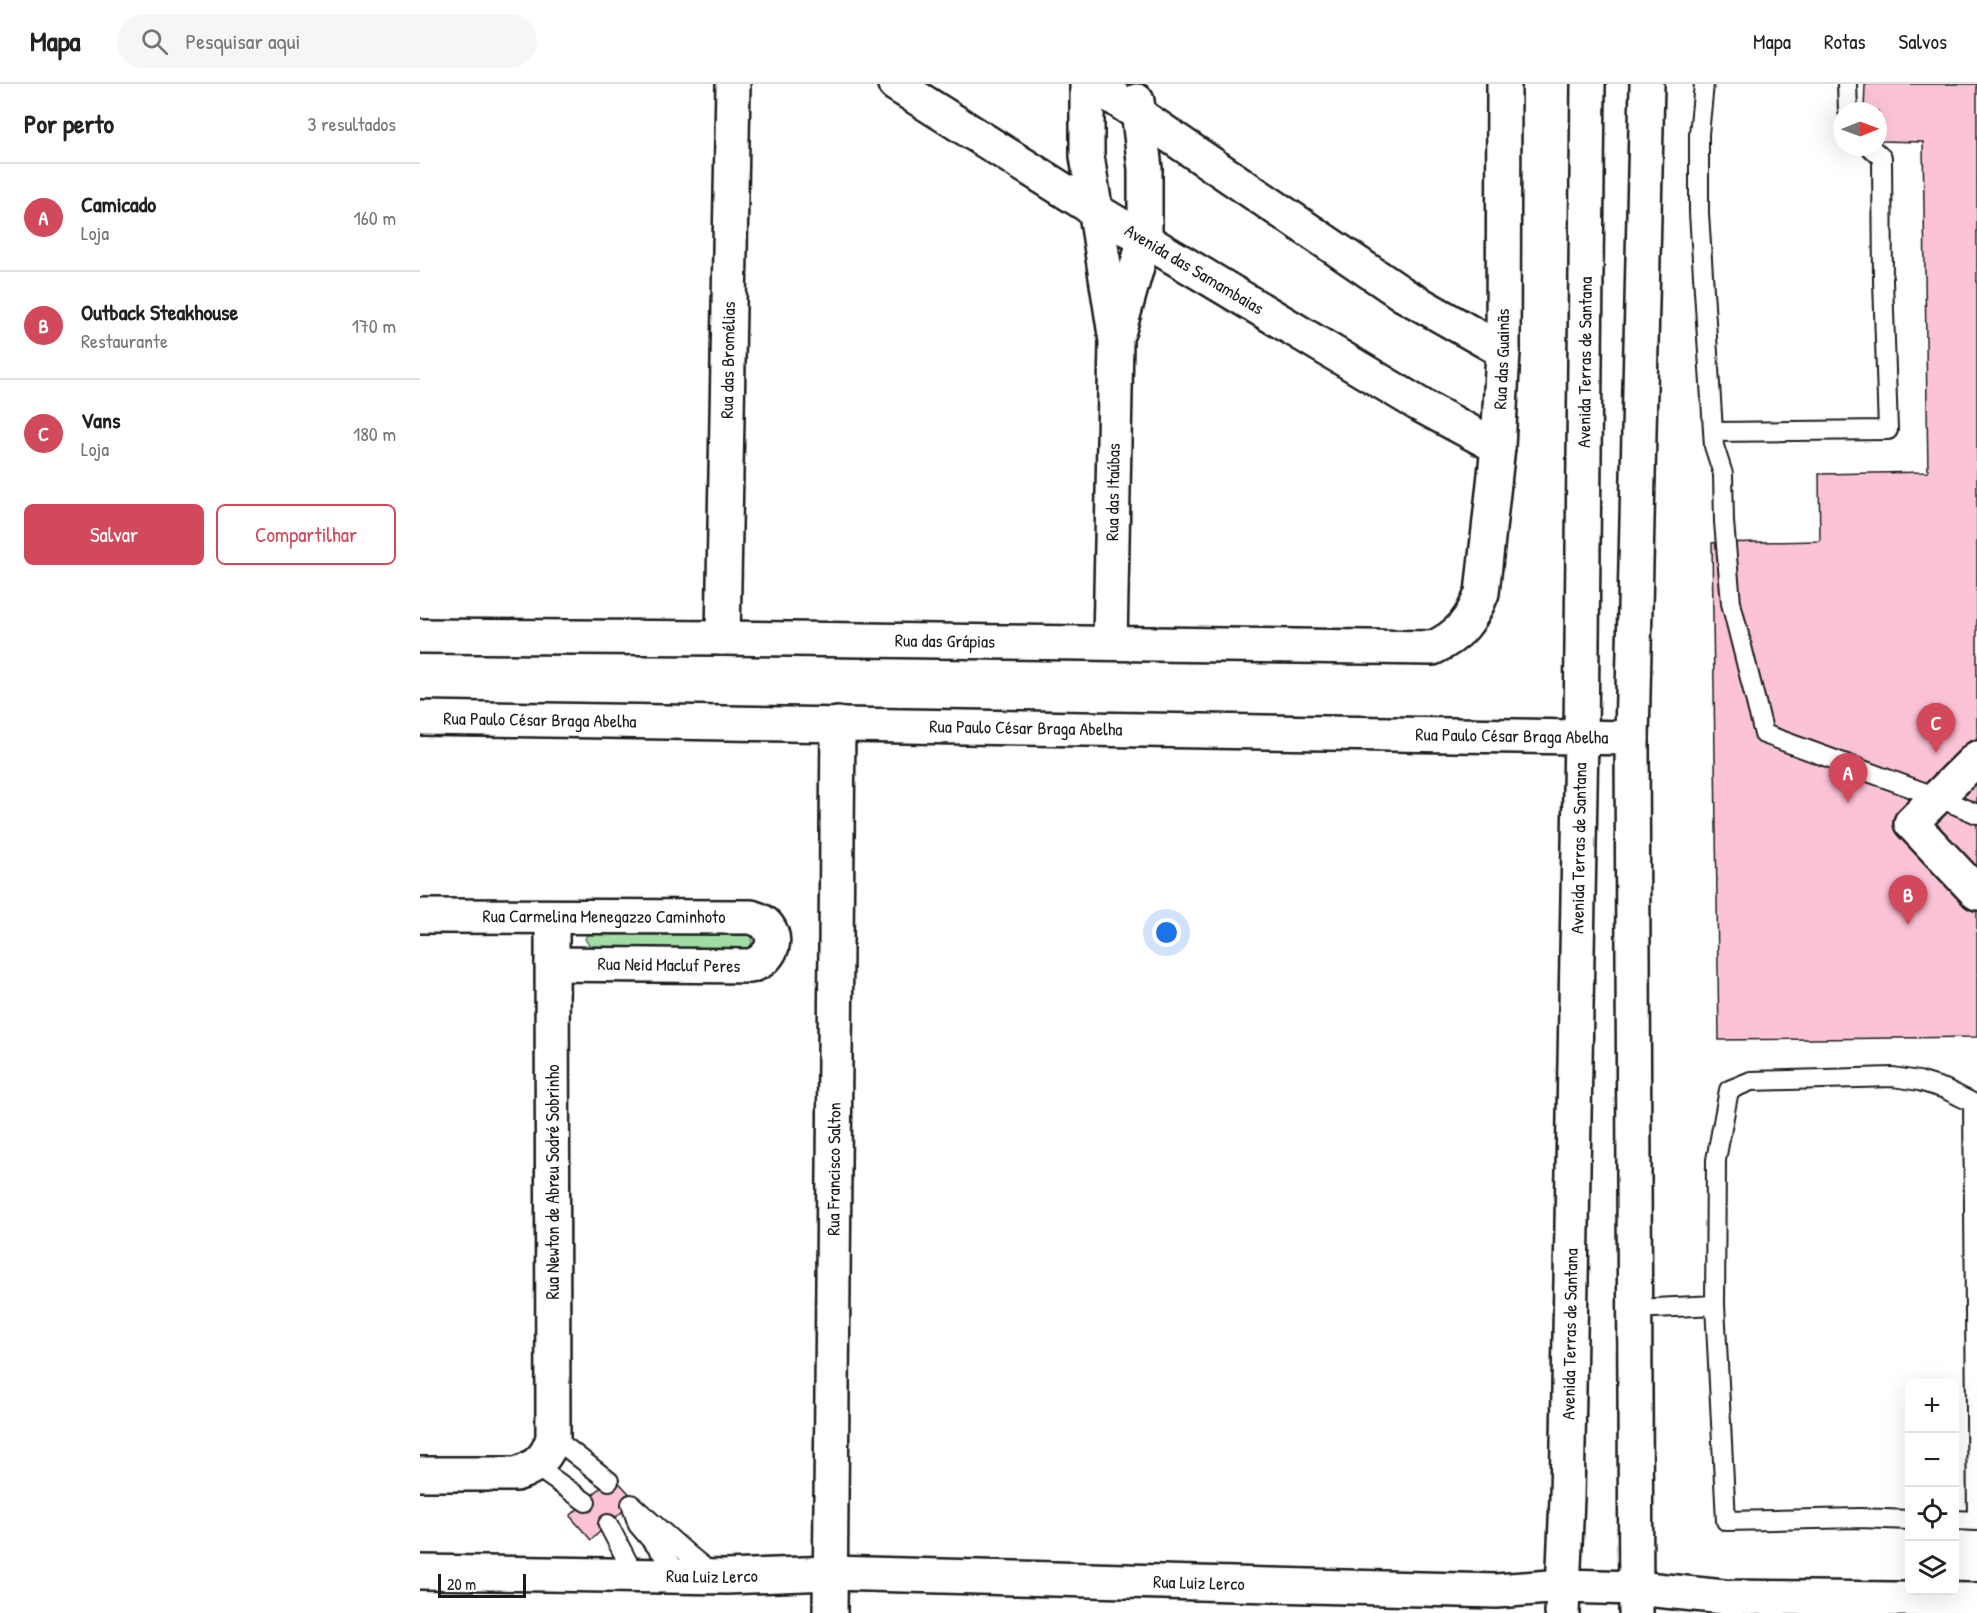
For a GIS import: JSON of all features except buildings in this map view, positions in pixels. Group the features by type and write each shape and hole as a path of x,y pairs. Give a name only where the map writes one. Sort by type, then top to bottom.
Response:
{"street":[{"name":"Rua das Bromélias","path":"723,638 733,84"},
{"name":"Avenida das Samambaias","path":"895,84 1095,210 1422,406 1498,447"},
{"name":"Rua das Itaúbas","path":"1087,84 1087,156 1116,341 1110,643"},
{"path":"1094,84 1136,99 1404,295 1503,351"},
{"name":"Rua das Guainãs","path":"1463,628 1474,613 1482,593 1498,447 1503,351 1504,84"},
{"name":"Avenida Terras de Santana","path":"1563,1600 1581,736 1588,84"},
{"path":"1636,1600 1632,738 1650,94"},
{"name":"Rua das Itaúbas","path":"1116,341 1145,238 1145,170 1136,99"},
{"name":"Rua das Grápias","path":"420,636 1433,648 1447,641 1463,628"},
{"name":"Rua Paulo César Braga Abelha","path":"420,718 1632,738"},
{"name":"Rua Francisco Salton","path":"830,1613 838,724"},
{"path":"1977,758 1911,822 1977,893"},
{"name":"Rua Carmelina Menegazzo Caminhoto","path":"420,916 751,917 760,920 768,927 772,935 772,943"},
{"name":"Rua Newton de Abreu Sodré Sobrinho","path":"546,1450 552,917"},
{"name":"Rua Neid Macluf Peres","path":"552,964 750,966 760,963 768,956 772,943"},
{"path":"420,1474 516,1474 527,1471 546,1450"},
{"name":"Rua Luiz Lerco","path":"420,1572 726,1576 830,1573 1496,1591 1563,1600 1724,1597 1977,1600"}],"lane":[{"path":"1704,84 1699,134 1699,213 1714,446 1723,474 1724,522 1731,603 1764,734 1937,796 1977,814"},
{"path":"1847,84 1848,102"},
{"path":"1713,432 1888,430 1882,281 1882,158 1880,156"},
{"path":"1905,1520 1860,1518 1726,1521 1715,1305 1716,1160 1729,1090 1751,1081 1893,1077 1919,1081 1946,1089 1973,1103 1977,1521 1959,1520"},
{"path":"1635,1309 1715,1305"},
{"path":"546,1450 609,1481"},
{"path":"546,1450 586,1502"},
{"path":"681,1575 638,1525 631,1504 705,1568 726,1576"},
{"path":"608,1524 634,1575"}],"green space":[{"path":"592,932 747,933 751,934 752,945 744,949 593,948 585,939"}],"place":[{"name":"Vans","path":"1936,753"},
{"name":"Camicado","path":"1848,803"},
{"name":"Outback Steakhouse","path":"1908,925"}]}
